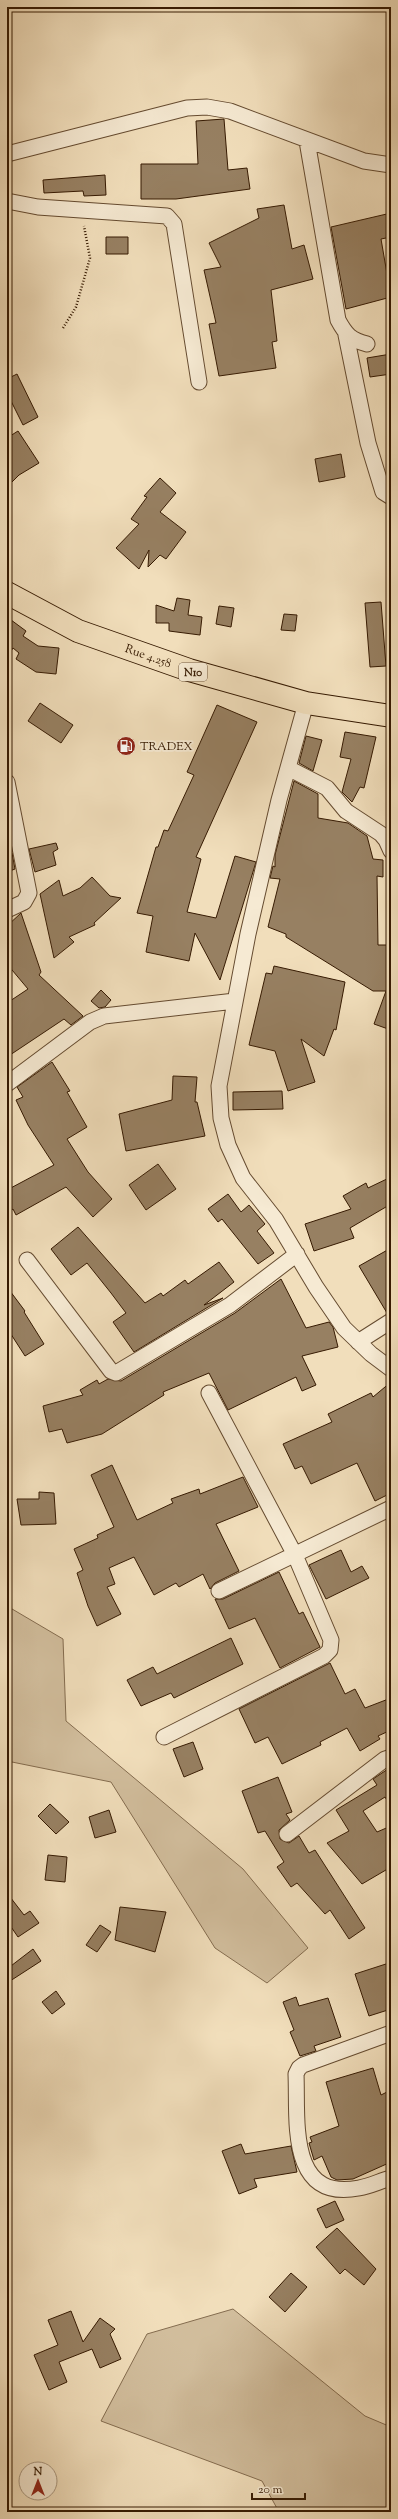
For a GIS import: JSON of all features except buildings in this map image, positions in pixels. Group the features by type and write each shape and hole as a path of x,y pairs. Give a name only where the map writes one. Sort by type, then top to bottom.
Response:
{"highway":[{"name":"Rue 4.258","path":"7,593 78,631 189,670 306,703 391,716"}],"street":[{"path":"7,154 187,108 207,107 230,111 364,161 391,165"},
{"path":"307,141 338,320 346,335 368,443 383,492 391,497"},
{"path":"7,201 38,207 167,216 174,224 199,382"},
{"path":"346,335 353,340 367,344"},
{"path":"306,703 288,768 248,934 218,1086 221,1118 228,1145 243,1178 276,1220 316,1287 344,1328 358,1342 391,1369"},
{"path":"288,768 327,788 346,811 381,834 391,850"},
{"path":"7,782 29,893 24,902 7,910"},
{"path":"7,1084 90,1022 104,1016 235,1001"},
{"path":"27,1260 111,1371 116,1374 230,1305 297,1254"},
{"path":"358,1342 391,1321"},
{"path":"164,1737 324,1656 330,1650 331,1640 295,1555 209,1393"},
{"path":"219,1591 391,1508"},
{"path":"287,1834 385,1759 391,1757"},
{"path":"391,2033 303,2065 298,2068 296,2074 301,2157 307,2172 319,2183 341,2188 358,2188 391,2178"}],"path":[{"path":"63,328 76,307 90,258 82,209"}],"shaded area":[{"path":"7,1606 63,1639 66,1721 243,1869 308,1948 267,1983 215,1948 111,1782 7,1761"},
{"path":"233,2309 365,2416 391,2427 391,2512 279,2512 262,2481 101,2421 147,2334"}],"place":[{"name":"TRADEX","path":"126,746"}]}
